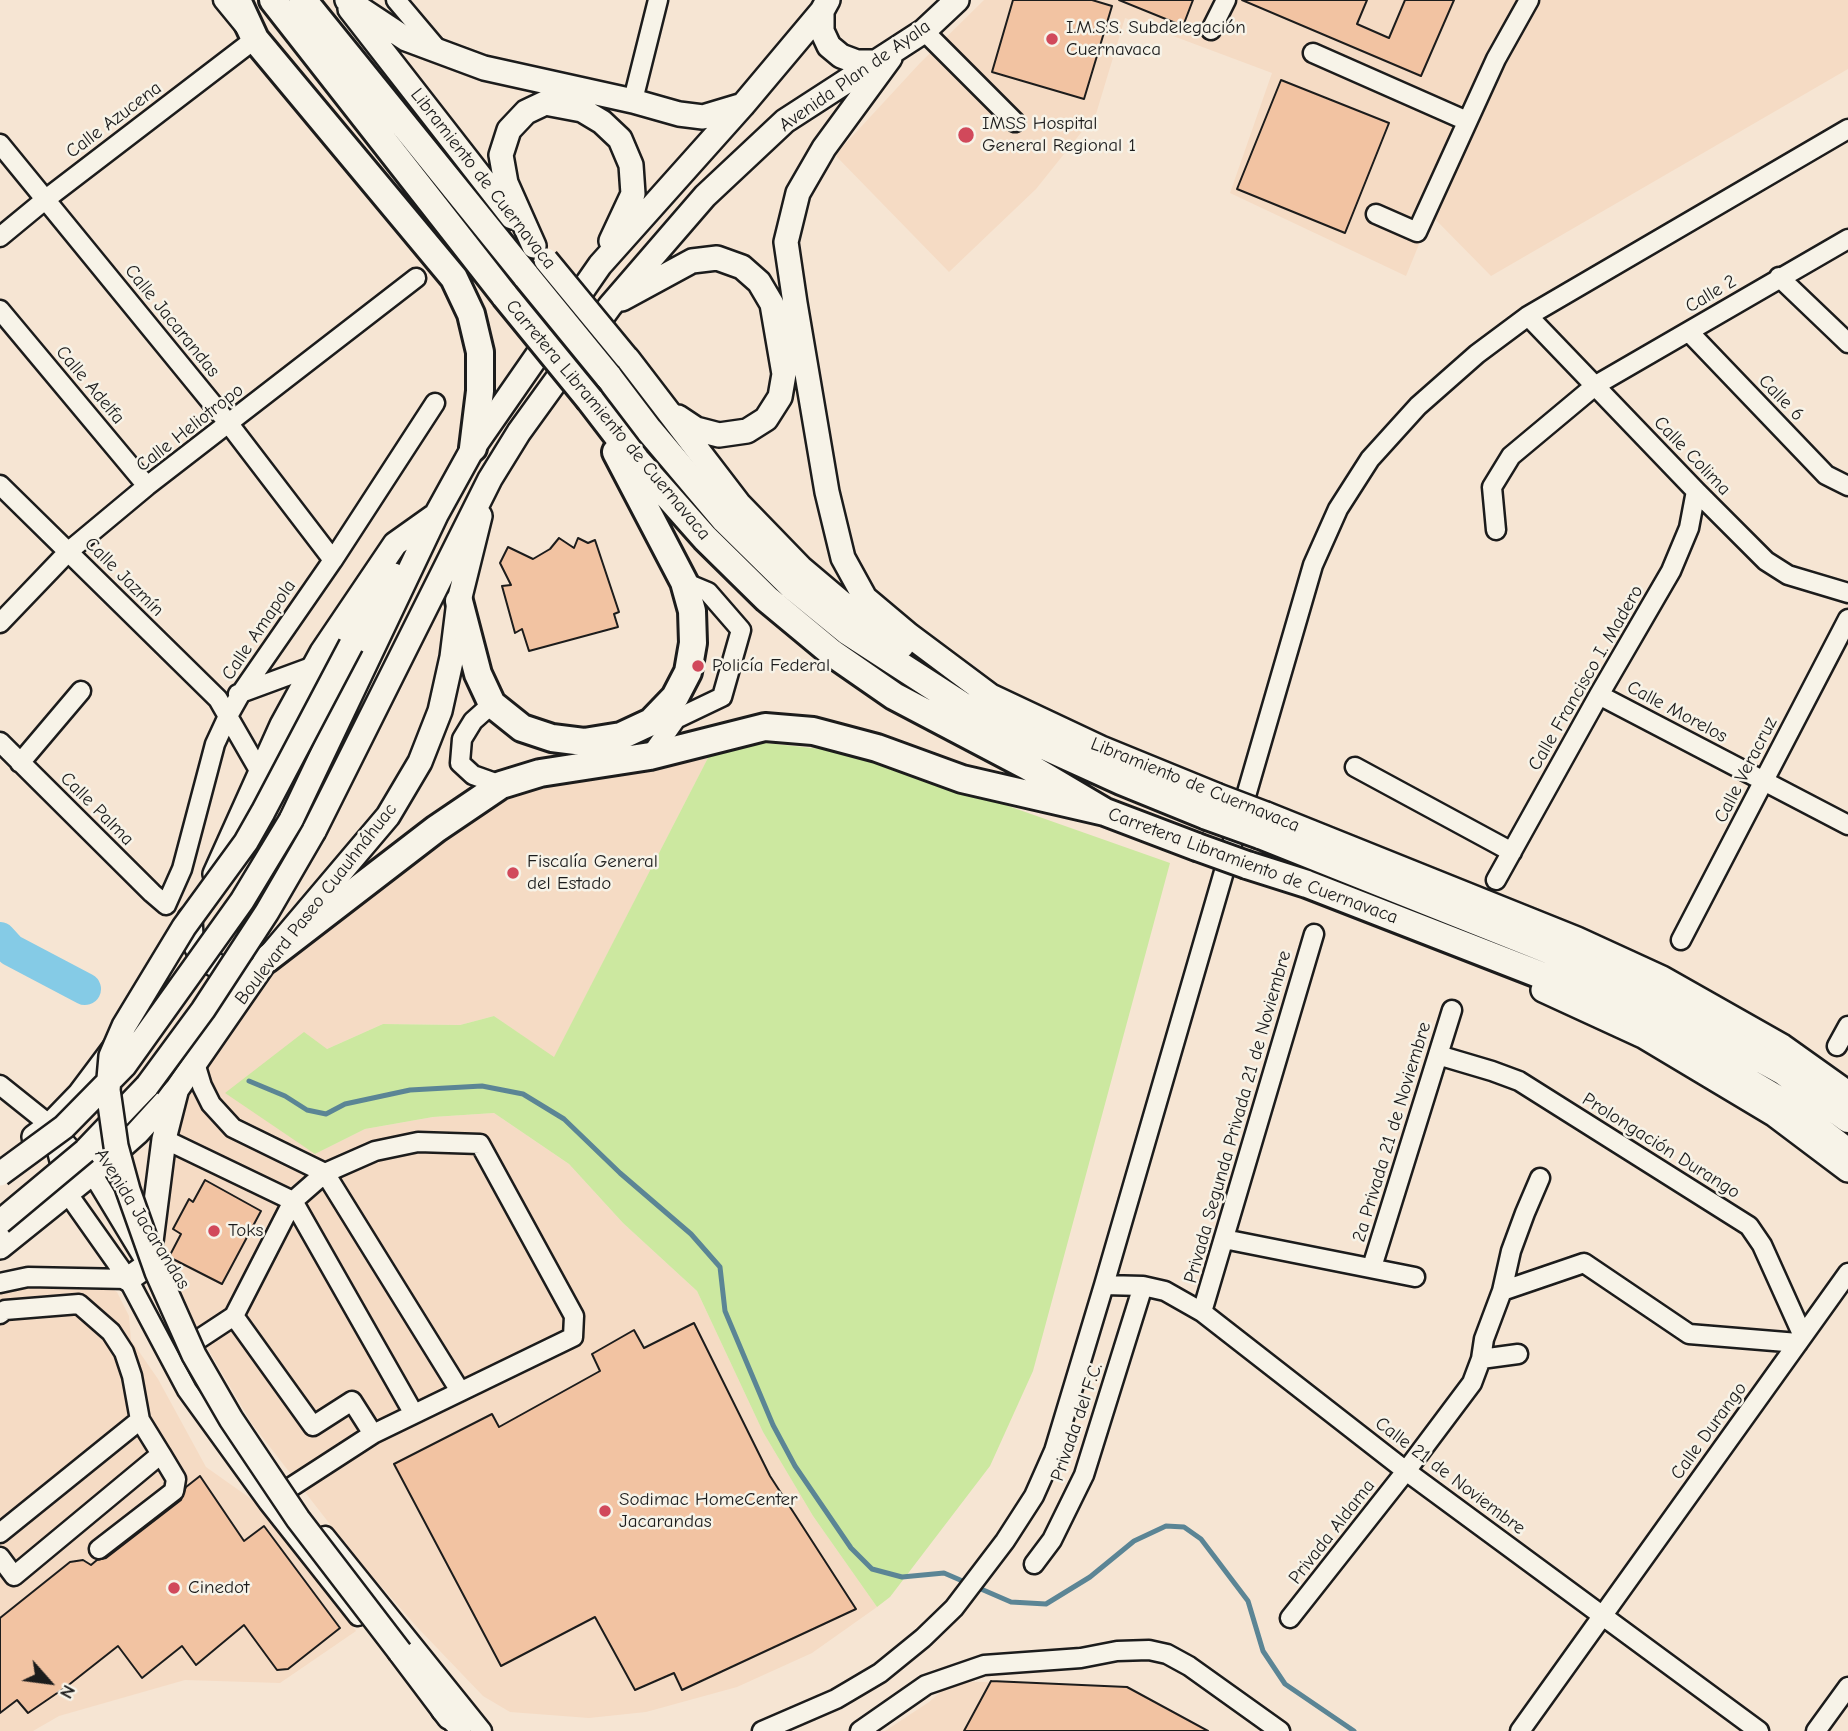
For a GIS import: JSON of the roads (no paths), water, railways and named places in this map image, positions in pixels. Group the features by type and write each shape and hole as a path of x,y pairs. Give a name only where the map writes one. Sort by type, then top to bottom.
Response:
{"highway":[{"path":"237,0 255,39 454,278 471,314 480,352 480,391 473,448"},
{"name":"Carretera Libramiento de Cuernavaca","path":"273,0 636,460 705,538 767,599 832,653 894,696 1029,767 1104,812 1247,865 1307,884 1564,984 1649,1023 1784,1103 1848,1152"},
{"name":"Carretera Libramiento de Cuernavaca","path":"303,0 536,261 609,377 649,430 725,520 792,586 847,631 980,717 1041,747 1263,825 1568,958 1654,1000 1784,1072 1848,1119"},
{"path":"459,601 478,674 492,704 523,728 551,738 583,742 621,736 651,722 675,697 688,672 693,643 692,611 684,582 590,400"},
{"path":"267,959 436,829 500,785 540,773 650,756 765,727 813,731 877,747 962,779 1104,812"}],"main road":[{"name":"Libramiento de Cuernavaca","path":"345,0 536,261 627,358 739,504 801,568 859,617 918,657 992,697 1212,805"},
{"path":"345,0 406,39 484,68 679,114 703,117 743,105"},
{"name":"Avenida Plan de Ayala","path":"610,306 705,196 785,121 924,31 957,0"},
{"path":"820,4 822,31 829,46 841,56 857,62 873,62"},
{"path":"0,1174 64,1127 124,1066 242,901 291,820 436,515 473,448 600,265 743,105 820,4"},
{"path":"894,52 824,148 798,193 786,242 795,303 827,492 843,558 865,598 909,635 992,697"},
{"path":"536,261 506,183 501,155 509,130 526,112 545,103 582,110 602,122 620,139 631,165 633,194 600,265"},
{"path":"610,306 692,261 717,258 742,267 759,282 772,304 784,374 780,397 766,419 747,431 719,435 696,429 670,412"},
{"name":"Boulevard Paseo Cuauhnáhuac","path":"0,1222 85,1151 147,1086 203,1010 267,912 314,831 490,480 519,432 610,306"},
{"name":"Boulevard Paseo Cuauhnáhuac","path":"0,1247 66,1186 137,1133 177,1089 267,959 388,816 420,762 435,724 447,684 459,601 490,480"},
{"path":"436,515 391,578 351,645 246,842 190,918 124,1026 111,1056 108,1090 116,1146 128,1190 157,1272 194,1355 231,1419 298,1519 455,1724"},
{"path":"54,1134 121,1037 217,870 282,725 344,616 395,544 436,515"},
{"name":"Libramiento de Cuernavaca","path":"1263,825 1577,939 1662,978 1782,1046 1848,1093"},
{"path":"1247,865 1303,894 1559,996 1643,1036 1775,1115 1848,1170"},
{"path":"190,918 189,927 194,944 213,965 241,971 251,969 267,959"},
{"path":"0,1163 54,1134 117,1068 140,1033 148,1010 145,997"},
{"path":"128,1279 148,1265 159,1168 177,1089"},
{"path":"88,1168 159,1168"},
{"path":"0,1231 66,1186"}],"street":[{"path":"223,0 255,39"},
{"path":"396,0 442,54"},
{"path":"635,92 658,0"},
{"path":"1211,30 1226,0"},
{"path":"1376,214 1417,232 1496,59 1530,0"},
{"path":"924,31 1015,122"},
{"name":"Calle Azucena","path":"0,237 255,39"},
{"path":"1313,53 1467,121"},
{"path":"762,1731 836,1699 880,1673 923,1638 954,1608 1005,1541 1034,1496 1054,1451 1104,1285 1313,565 1338,509 1370,459 1418,406 1478,354 1528,316 1848,130"},
{"name":"Calle Jacarandas","path":"0,144 229,424 333,560"},
{"name":"Calle 2","path":"1496,530 1492,487 1511,456 1596,386 1848,239"},
{"path":"1779,277 1848,343"},
{"name":"Calle Heliotropo","path":"0,623 69,551 147,486 416,278"},
{"name":"Calle Adelfa","path":"0,310 147,486"},
{"name":"Calle Colima","path":"1528,316 1766,561 1788,575 1848,593"},
{"name":"Calle 6","path":"1689,332 1826,475 1848,486"},
{"name":"Calle Amapola","path":"166,905 182,869 215,744 228,716 435,402"},
{"name":"Calle Jazmín","path":"0,485 218,699 260,772"},
{"name":"Calle Francisco I. Madero","path":"1496,880 1671,571 1689,528 1696,491"},
{"path":"650,756 676,719 722,697 741,630 708,592 684,582"},
{"name":"Calle Veracruz","path":"1681,940 1848,620"},
{"path":"218,699 314,666"},
{"path":"20,763 81,691"},
{"name":"Calle Morelos","path":"1599,695 1848,825"},
{"path":"492,704 473,721 462,739 460,764 473,775 500,785"},
{"name":"Calle Palma","path":"0,742 166,905"},
{"path":"1355,767 1512,852"},
{"name":"Privada Segunda Privada 21 de Noviembre","path":"1202,1312 1314,934"},
{"name":"2a Privada 21 de Noviembre","path":"1372,1267 1452,1010"},
{"path":"1838,1046 1848,1026"},
{"name":"Prolongación Durango","path":"1438,1055 1519,1081 1749,1226 1762,1245 1800,1340"},
{"path":"195,1063 211,1104 233,1128 325,1173 460,1391"},
{"name":"Avenida Jacarandas","path":"0,1085 88,1168 216,1382 286,1489 482,1731"},
{"path":"54,1134 66,1186 128,1279 192,1397 268,1502 412,1684 455,1724"},
{"path":"164,1139 293,1201 414,1414"},
{"path":"193,1343 234,1315 293,1201 325,1173 375,1151 418,1142 480,1144 574,1316 573,1337 373,1434 268,1502"},
{"path":"1502,1291 1511,1251 1541,1178"},
{"name":"2a Privada 21 de Noviembre","path":"1224,1239 1415,1276"},
{"path":"1502,1291 1584,1263 1689,1334 1800,1340"},
{"path":"0,1283 28,1277 128,1279"},
{"name":"Calle 21 de Noviembre","path":"1104,1285 1143,1286 1166,1291 1202,1312 1406,1471 1759,1731"},
{"name":"Calle Durango","path":"1520,1731 1800,1340 1845,1285"},
{"name":"Privada del F.C.","path":"1034,1563 1052,1540 1084,1475 1143,1286"},
{"name":"Privada Aldama","path":"1290,1618 1472,1383 1481,1359 1484,1339 1502,1291"},
{"path":"0,1314 5,1310 79,1304 111,1332 124,1352 132,1376 140,1420 176,1479 174,1492 99,1549"},
{"path":"234,1315 313,1426 352,1401 373,1434"},
{"path":"1481,1359 1518,1354"},
{"path":"192,1397 216,1382"},
{"path":"0,1533 140,1420"},
{"path":"0,1557 14,1576 161,1454"},
{"path":"860,1731 926,1685 984,1665 1149,1650 1167,1654 1189,1666 1280,1731"},
{"path":"1816,1731 1848,1687"}],"waterway":[{"path":"0,938 11,950 85,989"},
{"path":"249,1081 285,1096 307,1110 326,1114 345,1104 410,1090 482,1086 523,1094 564,1119 620,1173 691,1234 720,1267 725,1311 773,1425 795,1466 851,1548 872,1569 902,1577 944,1573 1011,1602 1046,1604 1090,1577 1134,1541 1166,1526 1184,1527 1201,1539 1248,1601 1263,1651 1285,1684 1354,1731"}],"place":[{"name":"I.M.S.S. Subdelegación Cuernavaca","path":"1052,39"},
{"name":"IMSS Hospital General Regional 1","path":"966,135"},
{"name":"Policía Federal","path":"698,666"},
{"name":"Fiscalía General del Estado","path":"513,873"},
{"name":"Toks","path":"214,1231"},
{"name":"Sodimac HomeCenter Jacarandas","path":"605,1511"},
{"name":"Cinedot","path":"174,1588"}]}
